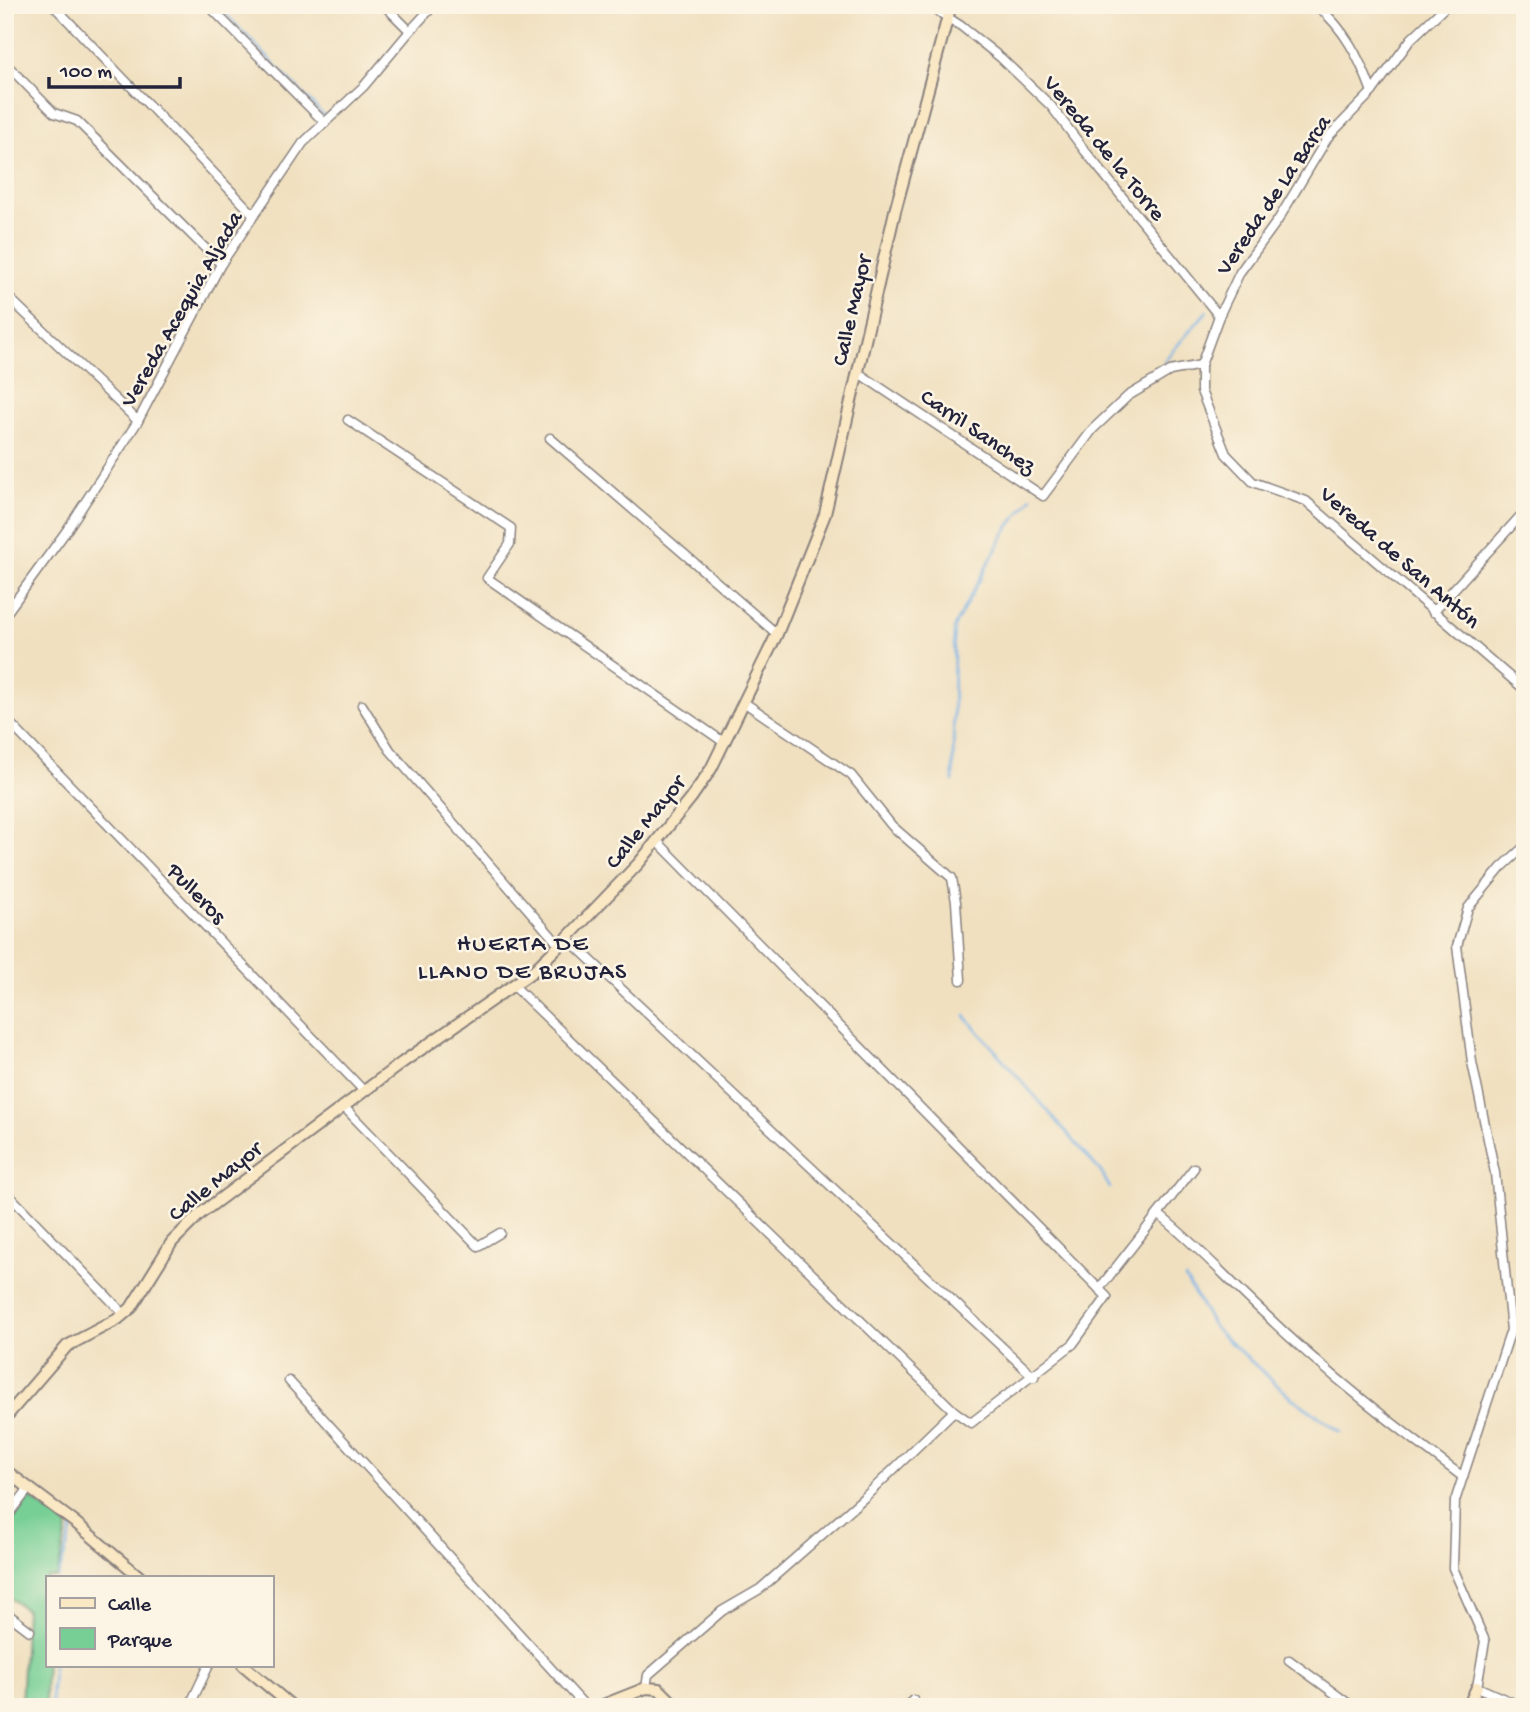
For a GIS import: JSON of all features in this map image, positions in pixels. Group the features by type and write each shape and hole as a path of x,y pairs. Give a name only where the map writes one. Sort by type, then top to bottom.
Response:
{"main road":[{"name":"Calle Mayor","path":"5,1418 67,1346 124,1314 138,1300 172,1242 191,1222 437,1037 514,986 563,942 629,875 702,783 725,743 777,634 825,514 895,211 951,5"},
{"path":"5,1470 77,1524 139,1576"},
{"path":"244,1666 293,1707"},
{"path":"1468,1707 1477,1687"},
{"path":"598,1707 646,1688 659,1689 677,1707"}],"street":[{"path":"53,5 254,215"},
{"path":"208,5 325,123"},
{"path":"384,5 410,31"},
{"name":"Vereda Acequia Aljada","path":"5,615 67,530 138,421 221,264 303,143 364,86 435,5"},
{"name":"Vereda de la Torre","path":"928,5 961,26 1001,58 1051,106 1219,316"},
{"path":"1315,5 1346,35 1372,92"},
{"name":"Vereda de La Barca","path":"1219,316 1240,272 1278,220 1328,137 1372,92 1411,39 1447,5"},
{"path":"5,63 54,113 77,121 221,264"},
{"path":"5,294 138,421"},
{"name":"Vereda de San Antón","path":"1219,316 1201,365 1201,391 1226,454 1253,482 1306,501 1525,690"},
{"name":"Carril Sanchez","path":"857,372 1043,496 1093,429 1128,396 1170,371 1201,365"},
{"path":"348,420 511,528 510,544 487,578 725,743"},
{"path":"550,438 777,634"},
{"path":"1433,612 1525,512"},
{"path":"745,703 851,775 892,826 952,878 961,980"},
{"path":"362,705 390,750 563,942 1034,1377"},
{"name":"Pulleros","path":"5,718 364,1091"},
{"path":"514,986 954,1411 971,1423 1034,1377 1073,1344 1107,1297 657,841"},
{"path":"1518,1707 1477,1687 1485,1641 1453,1568 1455,1502 1511,1329 1495,1173 1472,1062 1457,946 1468,908 1501,867 1525,846"},
{"path":"343,1106 478,1246 500,1233"},
{"path":"1099,1289 1194,1168"},
{"path":"5,1191 124,1314"},
{"path":"1158,1214 1180,1230 1264,1314 1363,1401 1463,1477"},
{"path":"289,1381 586,1707"},
{"path":"646,1688 648,1675 722,1611 760,1589 867,1495 954,1411"},
{"path":"6,1519 29,1488"},
{"path":"5,1612 30,1632"},
{"path":"1289,1660 1353,1707"},
{"path":"188,1707 208,1666"},
{"path":"905,1707 913,1700 919,1707"}],"green space":[{"path":"30,1498 68,1526 57,1576 46,1576 45,1707 21,1707 26,1610 5,1594 5,1530"}],"waterway":[{"path":"217,5 325,117"},
{"path":"1164,361 1207,311"},
{"path":"953,781 954,627 1007,529 1032,497"},
{"path":"965,1016 1101,1172 1110,1188"},
{"path":"1185,1278 1215,1329 1292,1398 1341,1432"},
{"path":"58,1576 73,1527"},
{"path":"51,1707 53,1666"}],"district":[{"name":"HUERTA DE LLANO DE BRUJAS","path":"523,956"}]}
